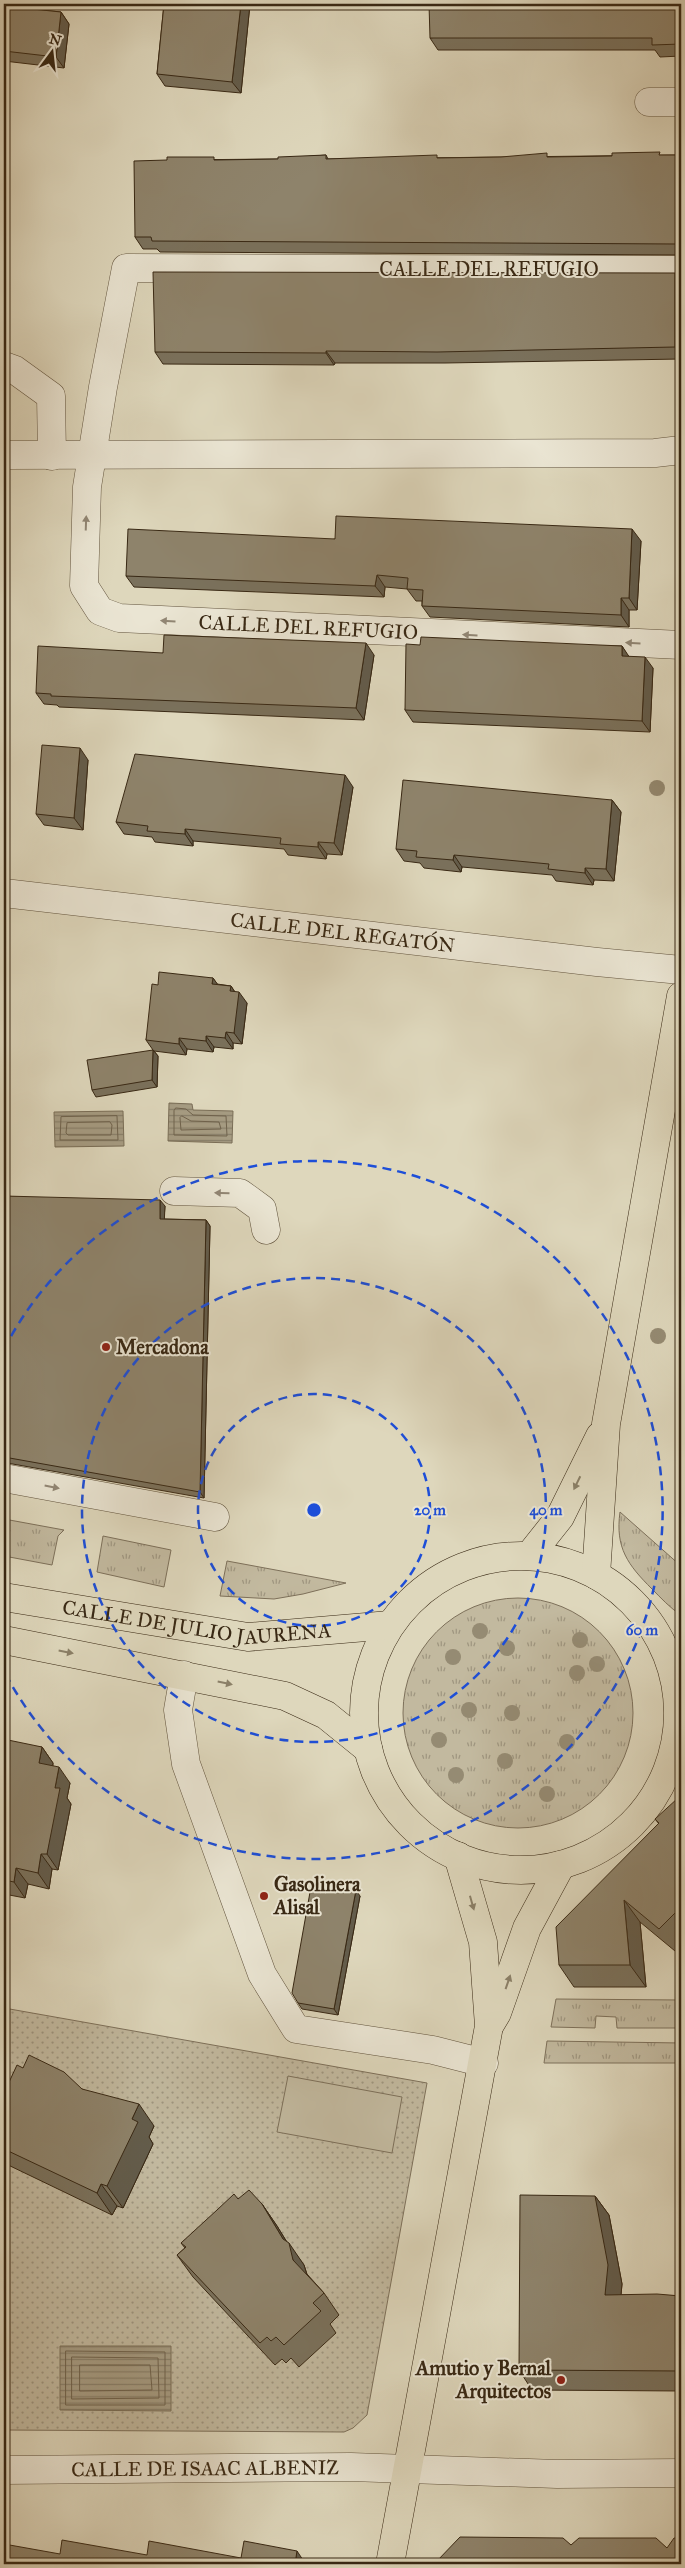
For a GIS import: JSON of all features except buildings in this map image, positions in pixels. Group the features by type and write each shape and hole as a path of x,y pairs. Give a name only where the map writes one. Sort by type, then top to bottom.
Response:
{"main road":[{"path":"596,1575 606,1424 681,996"},
{"path":"529,1556 560,1518 606,1424"},
{"path":"503,1556 529,1556 568,1563 596,1575 631,1601 669,1639 676,1689 678,1745 666,1774 652,1800 634,1822 612,1840 588,1855 560,1865 534,1869 508,1869 482,1865 458,1856 430,1840 400,1814 386,1794 375,1772 364,1728 365,1685 379,1644 390,1625 406,1604 426,1587 451,1572 477,1562 503,1556"},
{"name":"CALLE DE JULIO JAURENA","path":"4,1597 248,1636 390,1625"},
{"path":"4,1640 285,1696 326,1715 368,1749"},
{"path":"390,2564 406,2469 484,2062 489,2026 483,1942 458,1856"},
{"path":"489,2026 498,2013 527,1928 560,1865"}],"street":[{"path":"649,102 681,102"},
{"name":"CALLE DEL REFUGIO","path":"681,270 126,268 102,387 87,487 84,586 100,611 119,618 681,645"},
{"path":"4,366 14,370 50,396 52,456"},
{"path":"4,455 645,453 681,450"},
{"name":"CALLE DEL REGATÓN","path":"4,893 597,962 681,970"},
{"path":"174,1191 240,1193 262,1208 266,1230"},
{"path":"4,1478 215,1517"},
{"path":"184,1675 178,1710 186,1764 262,1974 296,2029 433,2050 484,2062"},
{"name":"CALLE DE ISAAC ALBENIZ","path":"4,2470 406,2469 557,2474 681,2473"}],"green space":[{"path":"620,1512 681,1566 681,1615 659,1596 630,1564 625,1555 620,1536"},
{"path":"4,1519 64,1530 58,1536 52,1565 4,1556"},
{"path":"103,1536 171,1550 164,1587 97,1572"},
{"path":"227,1561 346,1583 274,1599 220,1596"},
{"path":"507,1598 529,1598 551,1603 572,1611 591,1624 607,1640 620,1659 628,1680 633,1702 631,1735 620,1767 607,1786 591,1802 572,1815 551,1823 529,1828 507,1828 485,1823 464,1815 445,1802 429,1786 416,1767 408,1746 403,1724 403,1702 408,1680 416,1659 429,1640 445,1624 464,1611 485,1603"},
{"path":"556,1999 681,2000 681,2028 617,2028 616,2017 596,2016 595,2028 551,2027"},
{"path":"4,2008 427,2083 367,2415 353,2428 344,2432 4,2430"},
{"path":"547,2041 681,2043 681,2063 544,2063"},
{"path":"288,2076 402,2097 392,2153 277,2132"}],"water":[{"path":"169,1103 192,1104 193,1110 233,1111 232,1143 168,1141"},
{"path":"123,1111 124,1146 55,1147 54,1112"},
{"path":"60,2346 171,2346 171,2411 60,2410"}],"place":[{"name":"Mercadona","path":"106,1347"},
{"name":"Gasolinera Alisal","path":"264,1896"},
{"name":"Amutio y Bernal Arquitectos","path":"561,2380"}]}
